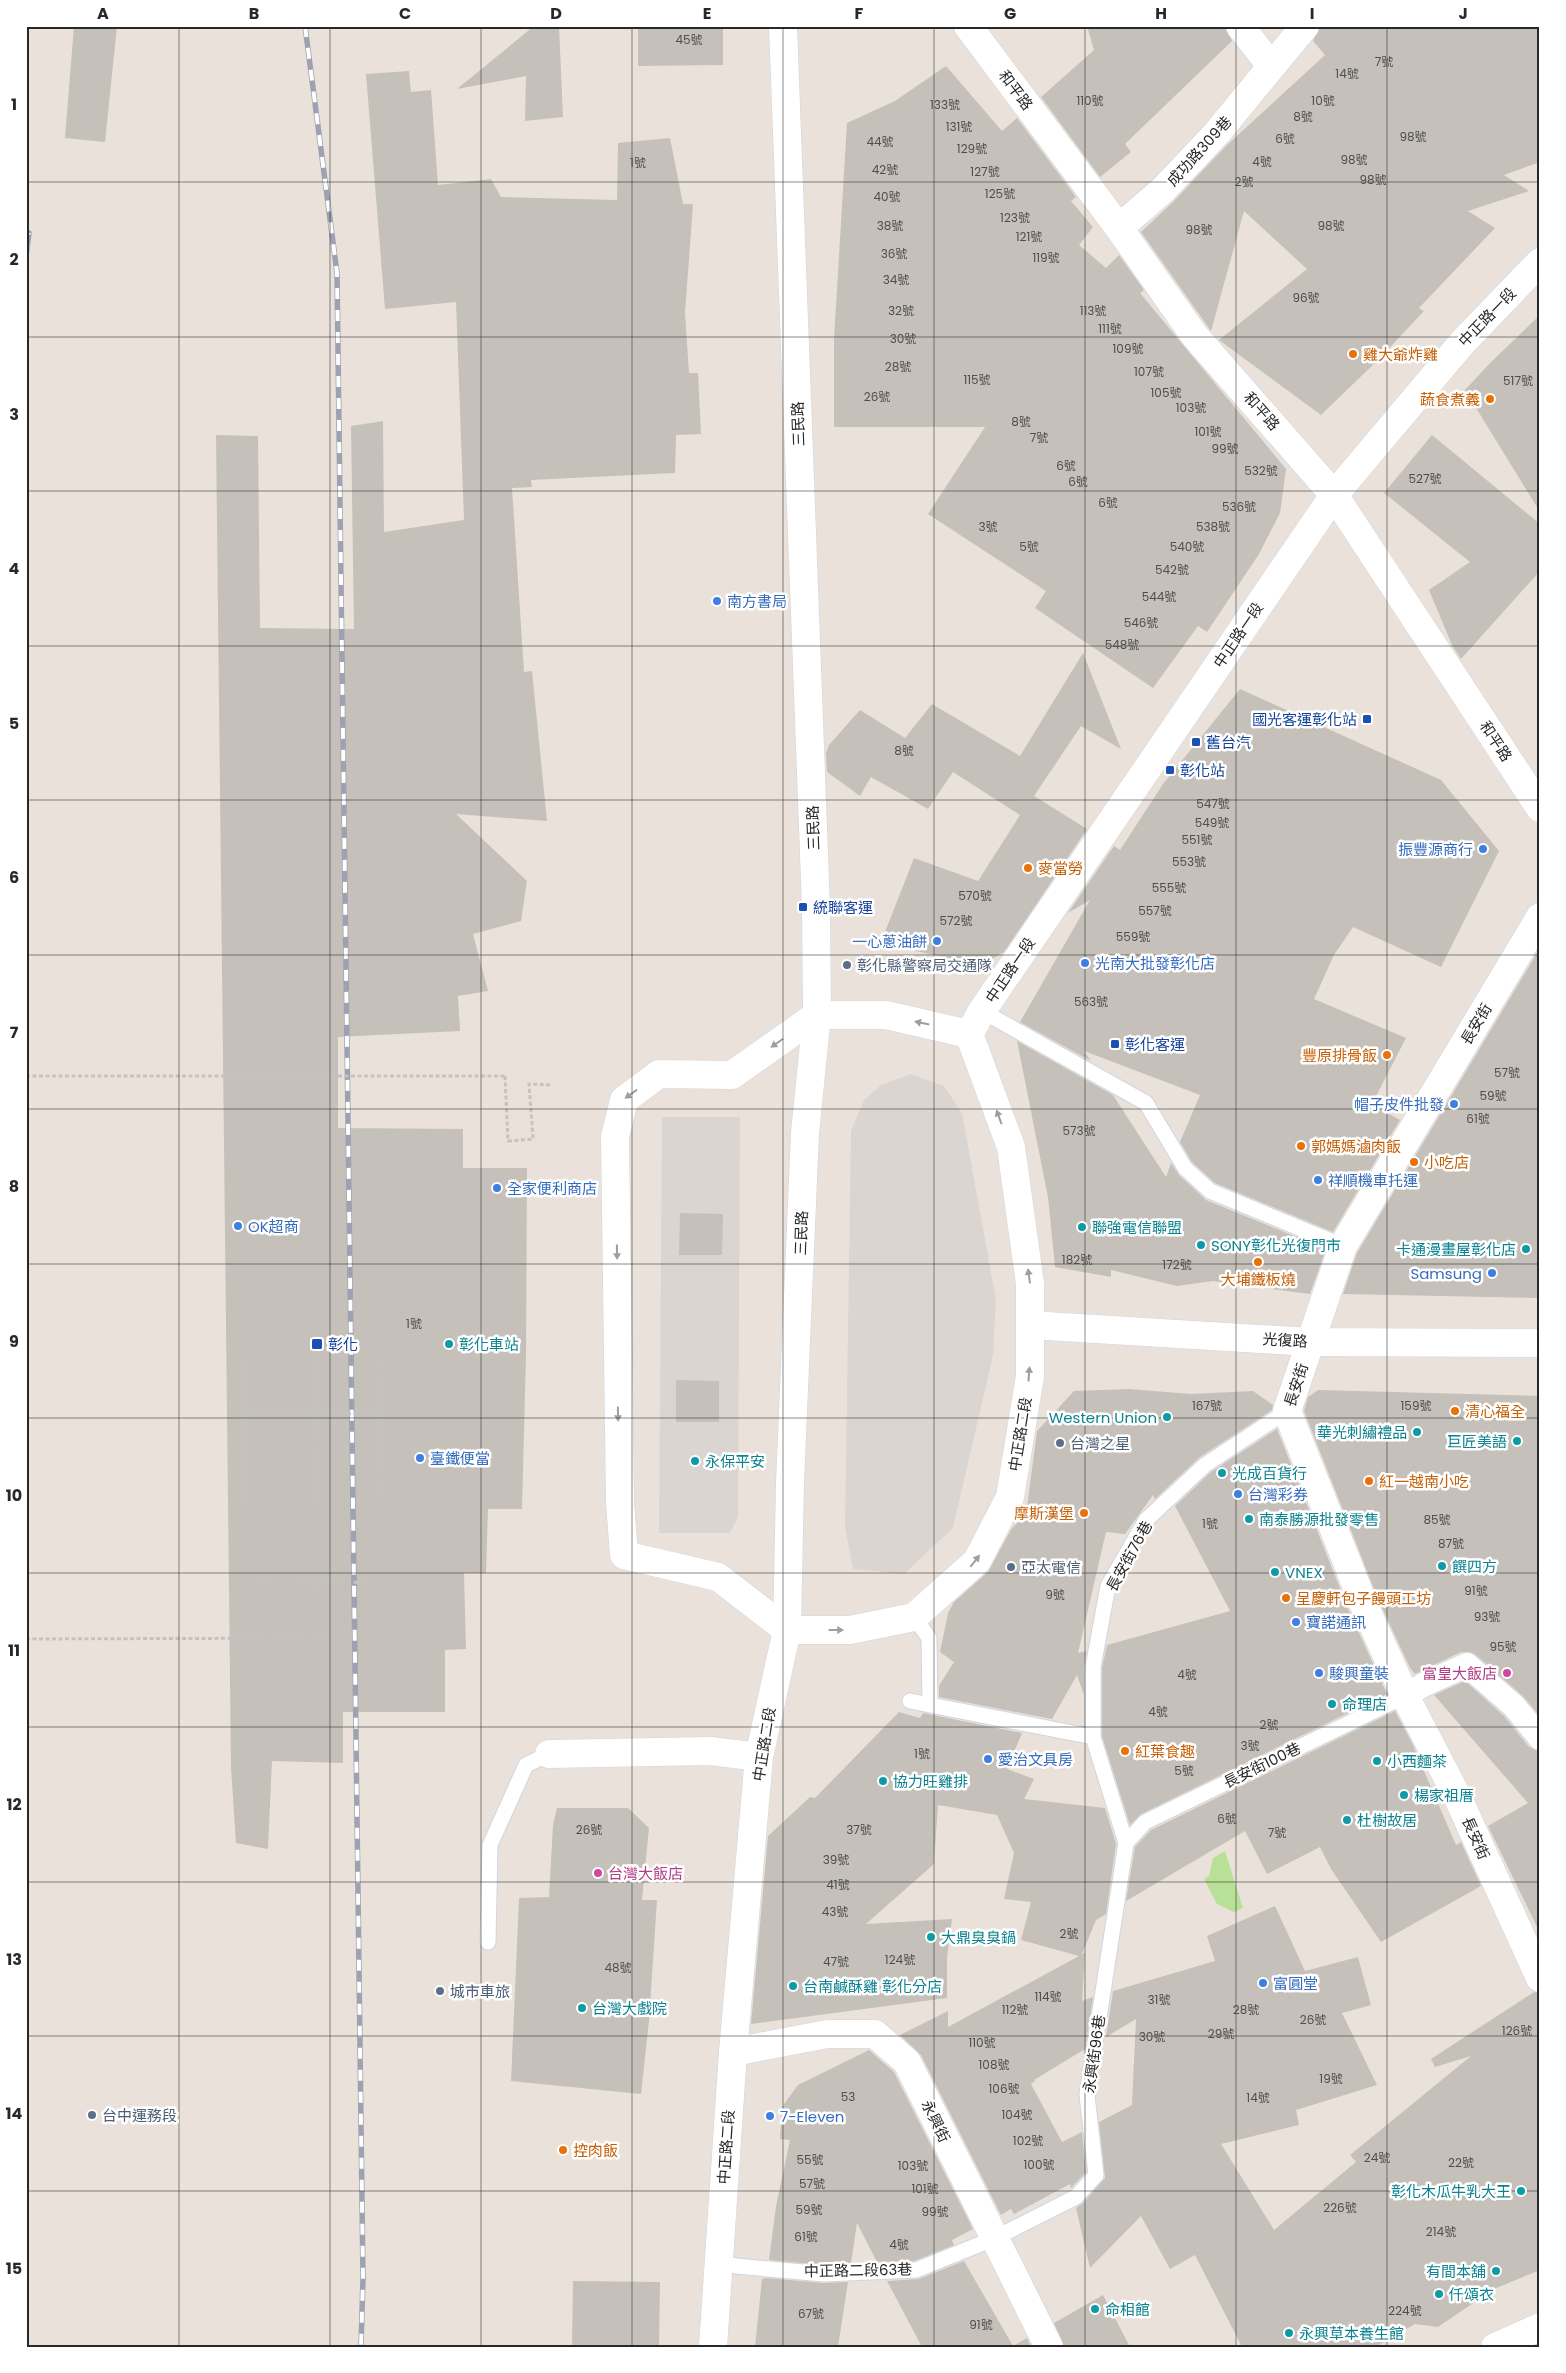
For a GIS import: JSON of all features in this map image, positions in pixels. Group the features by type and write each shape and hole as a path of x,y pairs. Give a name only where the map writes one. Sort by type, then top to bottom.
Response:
{"street":[{"name":"三民路","path":"783,26 816,906 817,1015 805,1133 790,1482 787,1630"},
{"name":"和平路","path":"968,26 1119,228 1194,335 1334,495 1540,808"},
{"path":"1240,26 1271,66"},
{"name":"成功路309巷","path":"1119,228 1163,190 1216,134 1305,26"},
{"name":"中正路一段","path":"976,1022 1334,495 1462,343 1540,262"},
{"name":"長安街","path":"1540,917 1343,1246 1287,1411 1364,1605 1405,1696 1457,1796 1540,1978"},
{"path":"914,1617 850,1630 787,1630 718,1577 624,1555 620,1502 615,1137 624,1100 659,1074 732,1075 817,1015 886,1016 976,1022 1010,1147 1030,1284 1030,1325"},
{"name":"中正路二段","path":"914,1617 976,1561 1010,1497 1030,1376 1030,1325"},
{"name":"光復路","path":"1030,1325 1310,1342 1540,1343"},
{"name":"中正路二段","path":"713,2347 733,2052 759,1757 787,1630"},
{"path":"1405,1696 1466,1665 1514,1706 1540,1738"},
{"path":"549,1754 710,1751 759,1757"},
{"name":"永興街","path":"733,2052 827,2034 875,2034 907,2062 1048,2347"},
{"path":"1495,2347 1540,2326"}],"lane":[{"path":"976,1022 1146,1104 1185,1168 1210,1191 1343,1246"},
{"name":"長安街76巷","path":"1126,1843 1092,1736 1093,1667 1108,1586 1146,1520 1205,1465 1287,1411"},
{"path":"914,1617 929,1638 930,1705"},
{"name":"長安街100巷","path":"1126,1843 1145,1822 1405,1696"},
{"path":"910,1702 1092,1736"},
{"path":"488,1942 490,1845 526,1765 549,1754"},
{"name":"永興街96巷","path":"993,2239 1076,2198 1096,2175 1087,2095 1126,1843"},
{"name":"中正路二段63巷","path":"718,2262 736,2266 824,2274 916,2270 993,2239"}],"path":[{"path":"26,1076 505,1076 508,1141 533,1138 529,1084 552,1085"},
{"path":"318,1504 319,1349"},
{"path":"382,1498 383,1359"},
{"path":"242,1504 243,1362"},
{"path":"243,1413 383,1414"},
{"path":"26,1639 329,1638 328,1581"},
{"path":"243,1584 328,1581 373,1582"},
{"path":"319,1582 319,1595"}],"green space":[{"path":"1225,1851 1243,1908 1234,1912 1217,1904 1204,1879 1209,1876 1213,1858"}],"shaded area":[{"path":"911,1074 944,1086 962,1113 996,1300 993,1355 953,1528 904,1574 853,1569 845,1527 851,1131 864,1100 881,1085"},
{"path":"662,1117 740,1117 738,1517 730,1533 659,1533"}],"building":[{"path":"74,26 117,26 105,142 65,138"},
{"path":"534,26 559,26 563,117 525,121 526,76 457,89"},
{"path":"638,26 723,26 723,65 638,66"},
{"path":"1087,26 1225,26 1232,41 1125,144 1131,152 1100,177 1041,97 1094,50"},
{"path":"1320,26 1540,26 1540,162 1504,175 1529,191 1468,211 1495,228 1419,308 1424,311 1378,360 1321,415 1219,340 1307,269 1244,211 1211,331 1141,232 1174,201 1226,146 1325,55 1313,41"},
{"path":"946,66 1002,131 1017,118 1076,197 1071,201 1093,227 1079,245 1106,268 1119,255 1144,290 1140,293 1286,469 1280,513 1259,554 1207,632 1198,626 1153,688 1035,608 1046,591 928,514 985,427 834,427 834,339 847,123 895,101"},
{"path":"409,71 411,92 431,90 438,185 491,179 501,197 617,200 618,143 670,138 683,204 693,204 685,313 689,373 698,373 701,434 676,435 675,473 531,480 532,487 512,488 524,672 532,671 547,821 456,814 527,881 521,921 473,934 488,991 458,996 460,1031 338,1037 338,1128 463,1129 463,1168 527,1168 526,1355 522,1509 488,1509 486,1573 464,1573 466,1649 445,1650 445,1712 343,1712 343,1763 272,1761 268,1849 236,1843 231,1768 216,435 258,436 260,628 354,629 351,426 383,421 384,532 464,520 456,302 385,309 366,74"},
{"path":"1540,315 1540,512 1465,390"},
{"path":"1432,435 1540,524 1540,571 1461,659 1452,645 1429,590 1470,562 1384,493"},
{"path":"1083,653 1121,749 1081,726 1034,796 1087,829 1004,952 975,969 953,964 943,957 916,951 919,942 885,932 914,858 978,881 1020,815 953,772 928,809 871,777 860,796 827,772 826,753 829,745 860,710 905,738 932,704 1020,756"},
{"path":"1240,689 1441,780 1499,851 1441,967 1353,927 1334,955 1314,999 1406,1038 1372,1104 1400,1120 1333,1232 1215,1183 1192,1162 1180,1142 1200,1095 1084,1051 1091,1061 1020,1022 1090,900 1068,913 1114,846 1120,850 1163,784"},
{"path":"1540,948 1540,1298 1343,1294 1357,1253"},
{"path":"1017,1041 1113,1095 1166,1177 1171,1163 1179,1175 1206,1200 1326,1249 1310,1294 1213,1281 1177,1286 1111,1270 1111,1277 1055,1267 1048,1197"},
{"path":"680,1213 723,1214 722,1255 679,1255"},
{"path":"676,1380 719,1381 719,1422 676,1422"},
{"path":"1129,1389 1191,1394 1253,1391 1273,1405 1272,1410 1200,1457 1155,1499 1153,1495 1125,1534 1106,1532 1078,1653 1086,1651 1084,1695 1077,1675 1052,1719 939,1697 939,1686 954,1662 940,1652 948,1613 954,1602 988,1572 1012,1528 1026,1515 1037,1431 1074,1391"},
{"path":"1318,1390 1540,1396 1540,1716 1523,1696 1476,1655 1470,1652 1461,1652 1415,1674 1410,1668 1378,1599 1304,1411 1308,1397"},
{"path":"1277,1429 1349,1611 1387,1694 1141,1814 1130,1825 1102,1736 1102,1668 1107,1645 1230,1611 1175,1506 1211,1472"},
{"path":"1465,1681 1504,1716 1529,1747 1540,1751 1540,1933 1488,1826 1528,1803 1434,1695"},
{"path":"1395,1711 1412,1743 1456,1845 1461,1842 1481,1886 1381,1942 1331,1869 1320,1847 1267,1874 1245,1831 1126,1901 1135,1847 1151,1830"},
{"path":"899,1712 920,1718 923,1713 1022,1733 1007,1769 1034,1779 1024,1799 1105,1808 1116,1844 1106,1914 1096,1920 1082,1954 1085,1953 1082,2001 1093,1997 1085,2049 1034,2080 1031,2084 1062,2142 1082,2132 1086,2172 1071,2188 1070,2184 1014,2214 1011,2209 1001,2215 921,2055 900,2035 948,2011 948,2027 1079,1956 1021,1940 1031,1902 1004,1899 1014,1853 997,1815 938,1805 934,1864 866,1924 952,1919 947,1957 947,1998 751,2024 768,1836 810,1797 815,1798"},
{"name":"台灣大戲院","path":"557,1808 628,1808 649,1828 642,1900 657,1900 649,2021 641,2094 511,2081 519,1898 549,1897 553,1825"},
{"path":"1275,1906 1305,1971 1358,1957 1371,2005 1342,2013 1377,2085 1296,2110 1299,2125 1221,2144 1274,2230 1356,2162 1350,2155 1471,2056 1435,2067 1431,2059 1534,1992 1540,1993 1540,2270 1494,2289 1438,2327 1415,2324 1375,2347 1242,2347 1195,2255 1170,2269 1141,2216 1090,2268 1076,2208 1083,2203 1105,2178 1099,2122 1132,2105 1136,2019 1106,2037 1113,1991 1215,1961 1207,1936"},
{"path":"869,2050 894,2072 973,2229 952,2240 954,2245 914,2261 877,2262 857,2223 851,2263 824,2265 769,2260 776,2206 790,2140 780,2139 782,2107 798,2085"},
{"path":"964,2261 1013,2346 1027,2338 1031,2347 922,2347 887,2281 919,2279"},
{"path":"762,2279 823,2283 848,2282 838,2347 755,2347"},
{"path":"573,2281 660,2282 659,2347 572,2347"},
{"name":"命相館","path":"1103,2295 1130,2347 1064,2347 1054,2323"}],"railway":[{"path":"305,26 337,273 363,2278 361,2347"},
{"path":"26,256 29,233"}],"place":[{"name":"雞大爺炸雞","path":"1353,354"},
{"name":"蔬食煮義","path":"1490,399"},
{"name":"南方書局","path":"717,601"},
{"name":"國光客運彰化站","path":"1367,719"},
{"name":"舊台汽","path":"1196,742"},
{"name":"彰化站","path":"1170,770"},
{"name":"振豐源商行","path":"1483,849"},
{"name":"麥當勞","path":"1028,868"},
{"name":"統聯客運","path":"803,907"},
{"name":"一心蔥油餅","path":"937,941"},
{"name":"光南大批發彰化店","path":"1085,963"},
{"name":"彰化縣警察局交通隊","path":"847,965"},
{"name":"彰化客運","path":"1115,1044"},
{"name":"豐原排骨飯","path":"1387,1055"},
{"name":"帽子皮件批發","path":"1454,1104"},
{"name":"郭媽媽滷肉飯","path":"1301,1146"},
{"name":"小吃店","path":"1414,1162"},
{"name":"祥順機車托運","path":"1318,1180"},
{"name":"全家便利商店","path":"497,1188"},
{"name":"OK超商","path":"238,1226"},
{"name":"聯強電信聯盟","path":"1082,1227"},
{"name":"SONY彰化光復門市","path":"1201,1245"},
{"name":"卡通漫畫屋彰化店","path":"1526,1249"},
{"name":"大埔鐵板燒","path":"1258,1262"},
{"name":"Samsung","path":"1492,1273"},
{"name":"彰化","path":"317,1344"},
{"name":"彰化車站","path":"449,1344"},
{"name":"清心福全","path":"1455,1411"},
{"name":"Western Union","path":"1167,1417"},
{"name":"華光刺繡禮品","path":"1417,1432"},
{"name":"巨匠美語","path":"1517,1441"},
{"name":"台灣之星","path":"1060,1443"},
{"name":"臺鐵便當","path":"420,1458"},
{"name":"永保平安","path":"695,1461"},
{"name":"光成百貨行","path":"1222,1473"},
{"name":"紅一越南小吃","path":"1369,1481"},
{"name":"台灣彩券","path":"1238,1494"},
{"name":"摩斯漢堡","path":"1084,1513"},
{"name":"南泰勝源批發零售","path":"1249,1519"},
{"name":"饌四方","path":"1442,1566"},
{"name":"亞太電信","path":"1011,1567"},
{"name":"VNEX","path":"1275,1572"},
{"name":"呈慶軒包子饅頭工坊","path":"1286,1598"},
{"name":"寶諾通訊","path":"1296,1622"},
{"name":"駿興童裝","path":"1319,1673"},
{"name":"富皇大飯店","path":"1507,1673"},
{"name":"命理店","path":"1332,1704"},
{"name":"紅葉食趣","path":"1125,1751"},
{"name":"愛治文具房","path":"988,1759"},
{"name":"小西麵茶","path":"1377,1761"},
{"name":"協力旺雞排","path":"883,1781"},
{"name":"楊家祖厝","path":"1404,1795"},
{"name":"杜樹故居","path":"1347,1820"},
{"name":"台灣大飯店","path":"598,1873"},
{"name":"大鼎臭臭鍋","path":"931,1937"},
{"name":"富圓堂","path":"1263,1983"},
{"name":"台南鹹酥雞 彰化分店","path":"793,1986"},
{"name":"城市車旅","path":"440,1991"},
{"name":"台灣大戲院","path":"582,2008"},
{"name":"台中運務段","path":"92,2115"},
{"name":"7-Eleven","path":"770,2116"},
{"name":"控肉飯","path":"563,2150"},
{"name":"彰化木瓜牛乳大王","path":"1521,2191"},
{"name":"有間本舖","path":"1496,2271"},
{"name":"仟頌衣","path":"1439,2294"},
{"name":"命相館","path":"1095,2309"},
{"name":"永興草本養生館","path":"1289,2333"}]}
